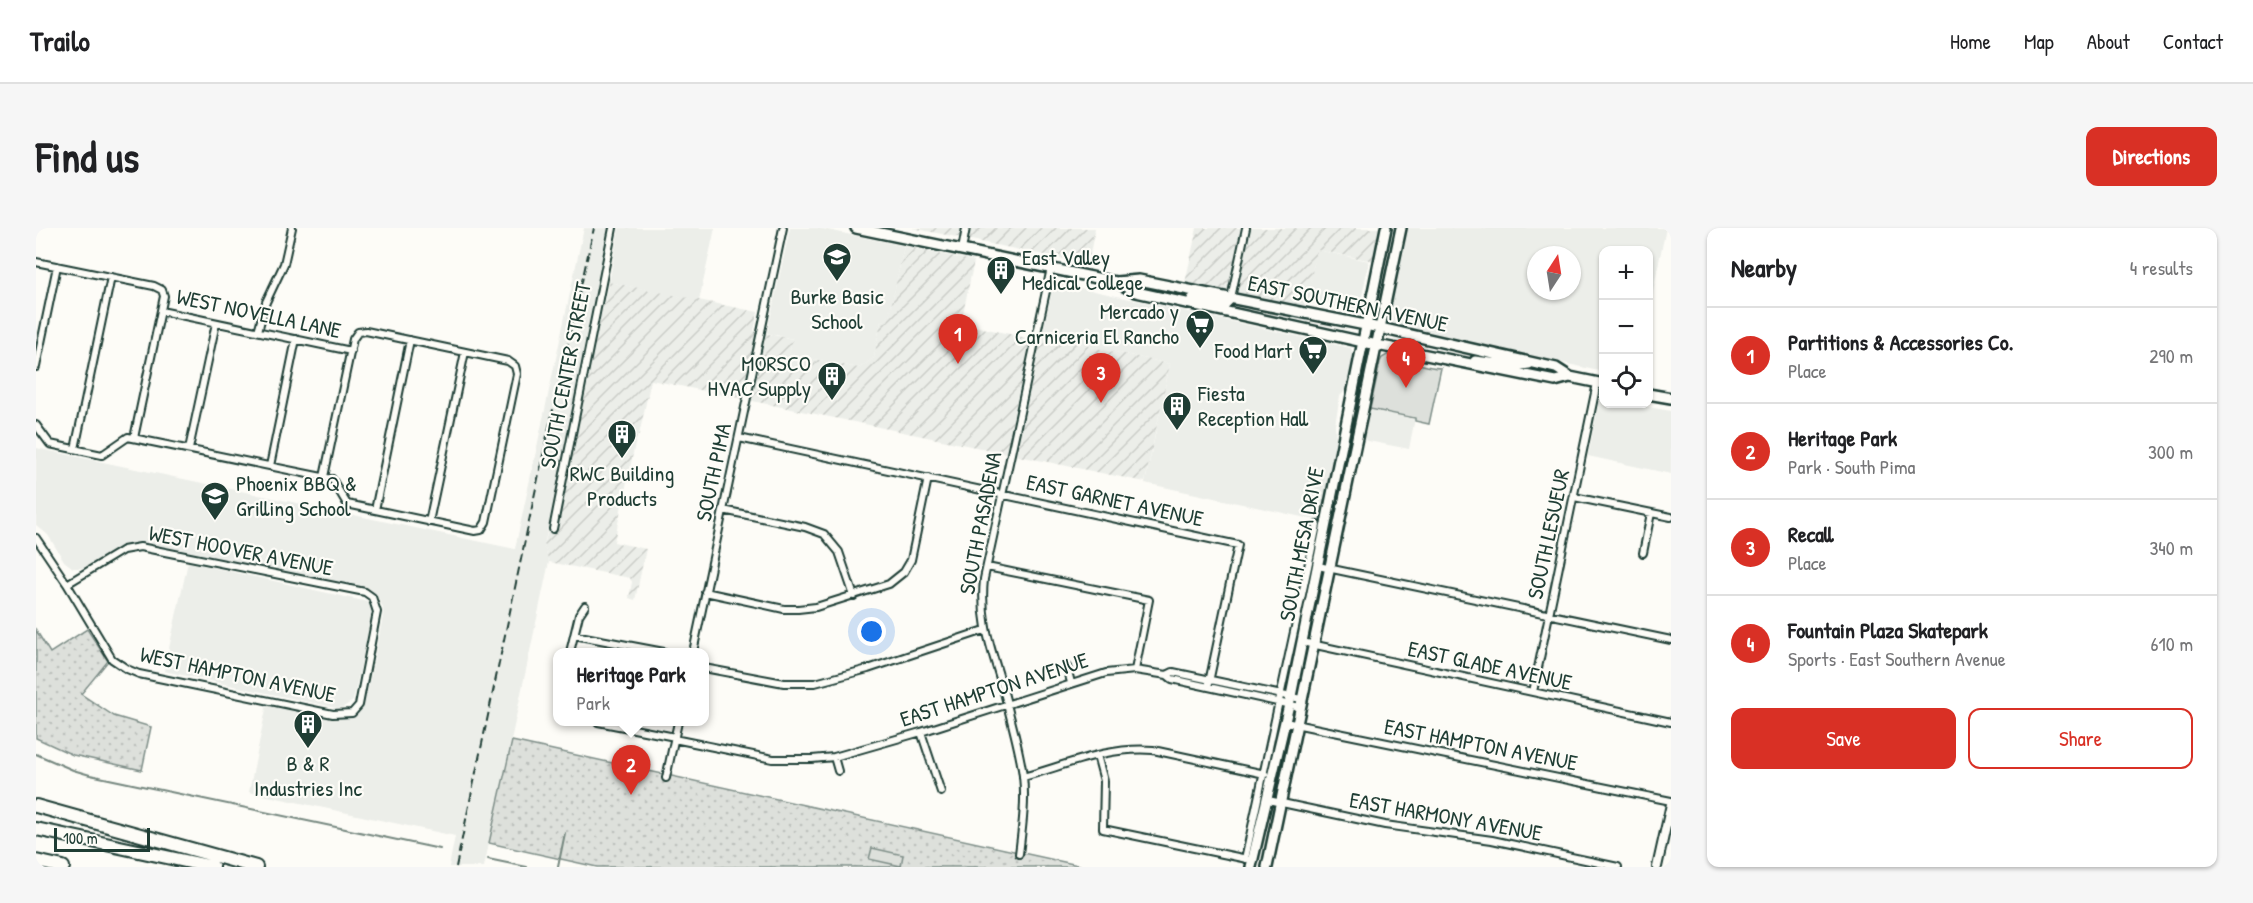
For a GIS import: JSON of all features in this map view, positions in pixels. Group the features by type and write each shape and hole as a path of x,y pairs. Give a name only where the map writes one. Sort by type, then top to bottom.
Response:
{"highway":[{"path":"36,806 256,867"},
{"path":"36,829 213,867"},
{"path":"36,861 63,867"}],"main road":[{"name":"EAST SOUTHERN AVENUE","path":"856,228 1116,282 1136,292 1169,300 1467,364 1555,381 1570,377"},
{"name":"SOUTH MESA DRIVE","path":"1250,862 1268,800 1285,722 1285,700 1302,642 1386,228"},
{"path":"1395,228 1397,248"},
{"name":"SOUTH MESA DRIVE","path":"1267,867 1401,228"},
{"name":"EAST SOUTHERN AVENUE","path":"1116,282 1139,280 1366,325 1556,368 1570,377 1599,384"},
{"path":"1169,300 1178,297 1225,304 1231,298"},
{"path":"1467,364 1475,361 1515,366 1534,363"},
{"path":"1653,395 1671,398"}],"street":[{"path":"258,331 266,302 284,264 292,228"},
{"name":"SOUTH CENTER STREET","path":"553,530 613,228"},
{"name":"SOUTH PIMA","path":"694,648 783,228"},
{"path":"962,250 966,228"},
{"path":"1231,298 1246,228"},
{"path":"36,262 154,286 162,290 164,296 134,438"},
{"path":"36,367 57,266"},
{"name":"SOUTH PASADENA","path":"1019,854 1023,777 1007,703 985,630 983,594 1051,268"},
{"path":"75,449 111,277"},
{"name":"WEST NOVELLA LANE","path":"161,311 351,351"},
{"path":"189,449 216,322"},
{"path":"36,425 50,444 102,455 128,437 324,477 332,479 347,504 475,531 481,530 486,522 517,374 515,366 508,361 465,351 366,331 358,332 353,339 324,477"},
{"path":"270,466 296,339"},
{"path":"375,510 410,340"},
{"path":"429,522 465,351"},
{"name":"SOUTH LESUEUR","path":"1533,692 1599,388"},
{"name":"EAST GARNET AVENUE","path":"739,438 1238,545 1209,683"},
{"path":"705,592 784,609 798,609 816,607 889,584 897,579 907,567 913,552 928,478"},
{"path":"1574,497 1671,517"},
{"path":"723,510 805,527 824,534 839,552 854,596"},
{"path":"1643,553 1651,513"},
{"name":"SOUTH MESA DRIVE","path":"1250,862 1265,774 1285,700 1317,525"},
{"name":"WEST HAMPTON AVENUE","path":"36,538 67,584 111,658 139,674 333,714 352,713 359,705 373,639"},
{"name":"WEST HOOVER AVENUE","path":"67,584 123,550 149,548 365,592 372,597 377,612 373,639"},
{"path":"1318,566 1671,640"},
{"path":"987,567 1149,600 1135,670"},
{"path":"571,648 579,615 585,606"},
{"path":"709,669 784,683 815,683 868,669 985,630"},
{"path":"574,635 643,648"},
{"name":"EAST GLADE AVENUE","path":"1302,642 1671,722"},
{"path":"1067,667 1071,683"},
{"name":"EAST HAMPTON AVENUE","path":"617,726 773,759 812,759 834,757 921,732 1106,673 1135,670 1167,675 1173,672 1209,683 1300,703"},
{"name":"EAST HAMPTON AVENUE","path":"1285,722 1671,802"},
{"path":"666,778 677,726"},
{"path":"921,732 941,792"},
{"path":"1023,777 1118,749 1153,750 1265,774"},
{"path":"1097,755 1105,793 1103,829 1250,862"},
{"path":"834,757 838,771"},
{"name":"EAST HARMONY AVENUE","path":"1268,800 1385,825 1492,840 1618,867"},
{"path":"1658,867 1667,840 1671,802"}],"shaded area":[{"path":"584,228 613,228 544,545 549,562 484,867 449,867 455,836 249,792 267,704 338,719 349,717 360,710 367,693 383,616 383,608 377,596 364,588 146,543 129,544 82,568 73,568 64,561 48,535 36,525 36,448 515,549"},
{"path":"619,228 715,228 699,301 609,282"},
{"name":"Burke Basic School","path":"790,228 818,228 904,246 888,322 881,320 874,358 859,368 789,354 793,339 767,333"},
{"path":"912,228 1095,228 1088,264"},
{"path":"1197,228 1381,228 1373,261 1317,250 1305,306 1185,283"},
{"path":"1404,228 1666,228 1653,291 1653,246 1599,246 1599,371 1391,324 1386,317 1404,251"},
{"path":"904,246 974,261 961,323 1040,341 1042,336 1170,364 1145,482 651,380 614,542 646,549 635,600 629,598 632,582 630,578 549,562 544,546 609,282 758,312 754,331 793,339 789,354 859,368 874,358 881,320 888,321"},
{"path":"1317,250 1369,261 1359,311 1347,312 1334,307 1334,304 1305,303"},
{"path":"1058,283 1351,348 1353,356 1346,390 1340,396 1335,425 1336,438 1320,521 1145,483 1170,364 1042,336 1053,286"},
{"path":"1387,355 1441,368 1429,424 1415,421 1415,418 1370,409 1380,362"},
{"path":"1599,402 1599,408 1653,408 1671,411 1671,474 1588,456"},
{"path":"1370,409 1415,418 1409,449 1363,440"},
{"path":"188,562 368,602 372,608 372,615 353,701 337,708 164,671"},
{"path":"87,629 108,661 81,694 114,716 151,727 142,770 73,755 36,738 36,630 50,653"},
{"path":"512,741 1087,867 597,867 489,843"},
{"path":"872,848 903,855 901,866 869,859"}],"waterway":[{"path":"36,754 90,775 440,849"},
{"path":"558,867 565,833"},
{"path":"488,859 527,867"}],"railway":[{"path":"456,867 547,436 594,228"}],"place":[{"name":"Burke Basic School","path":"837,282"},
{"name":"East Valley Medical College","path":"1001,296"},
{"name":"Mercado y Carniceria El Rancho","path":"1200,350"},
{"name":"Partitions & Accessories Co.","path":"958,364"},
{"name":"Food Mart","path":"1313,376"},
{"name":"Fountain Plaza Skatepark","path":"1406,388"},
{"name":"MORSCO HVAC Supply","path":"832,402"},
{"name":"Recall","path":"1101,403"},
{"name":"Fiesta Reception Hall","path":"1177,432"},
{"name":"RWC Building Products","path":"622,460"},
{"name":"Phoenix BBQ & Grilling School","path":"215,522"},
{"name":"B & R Industries Inc","path":"308,750"},
{"name":"Heritage Park","path":"631,795"}]}
